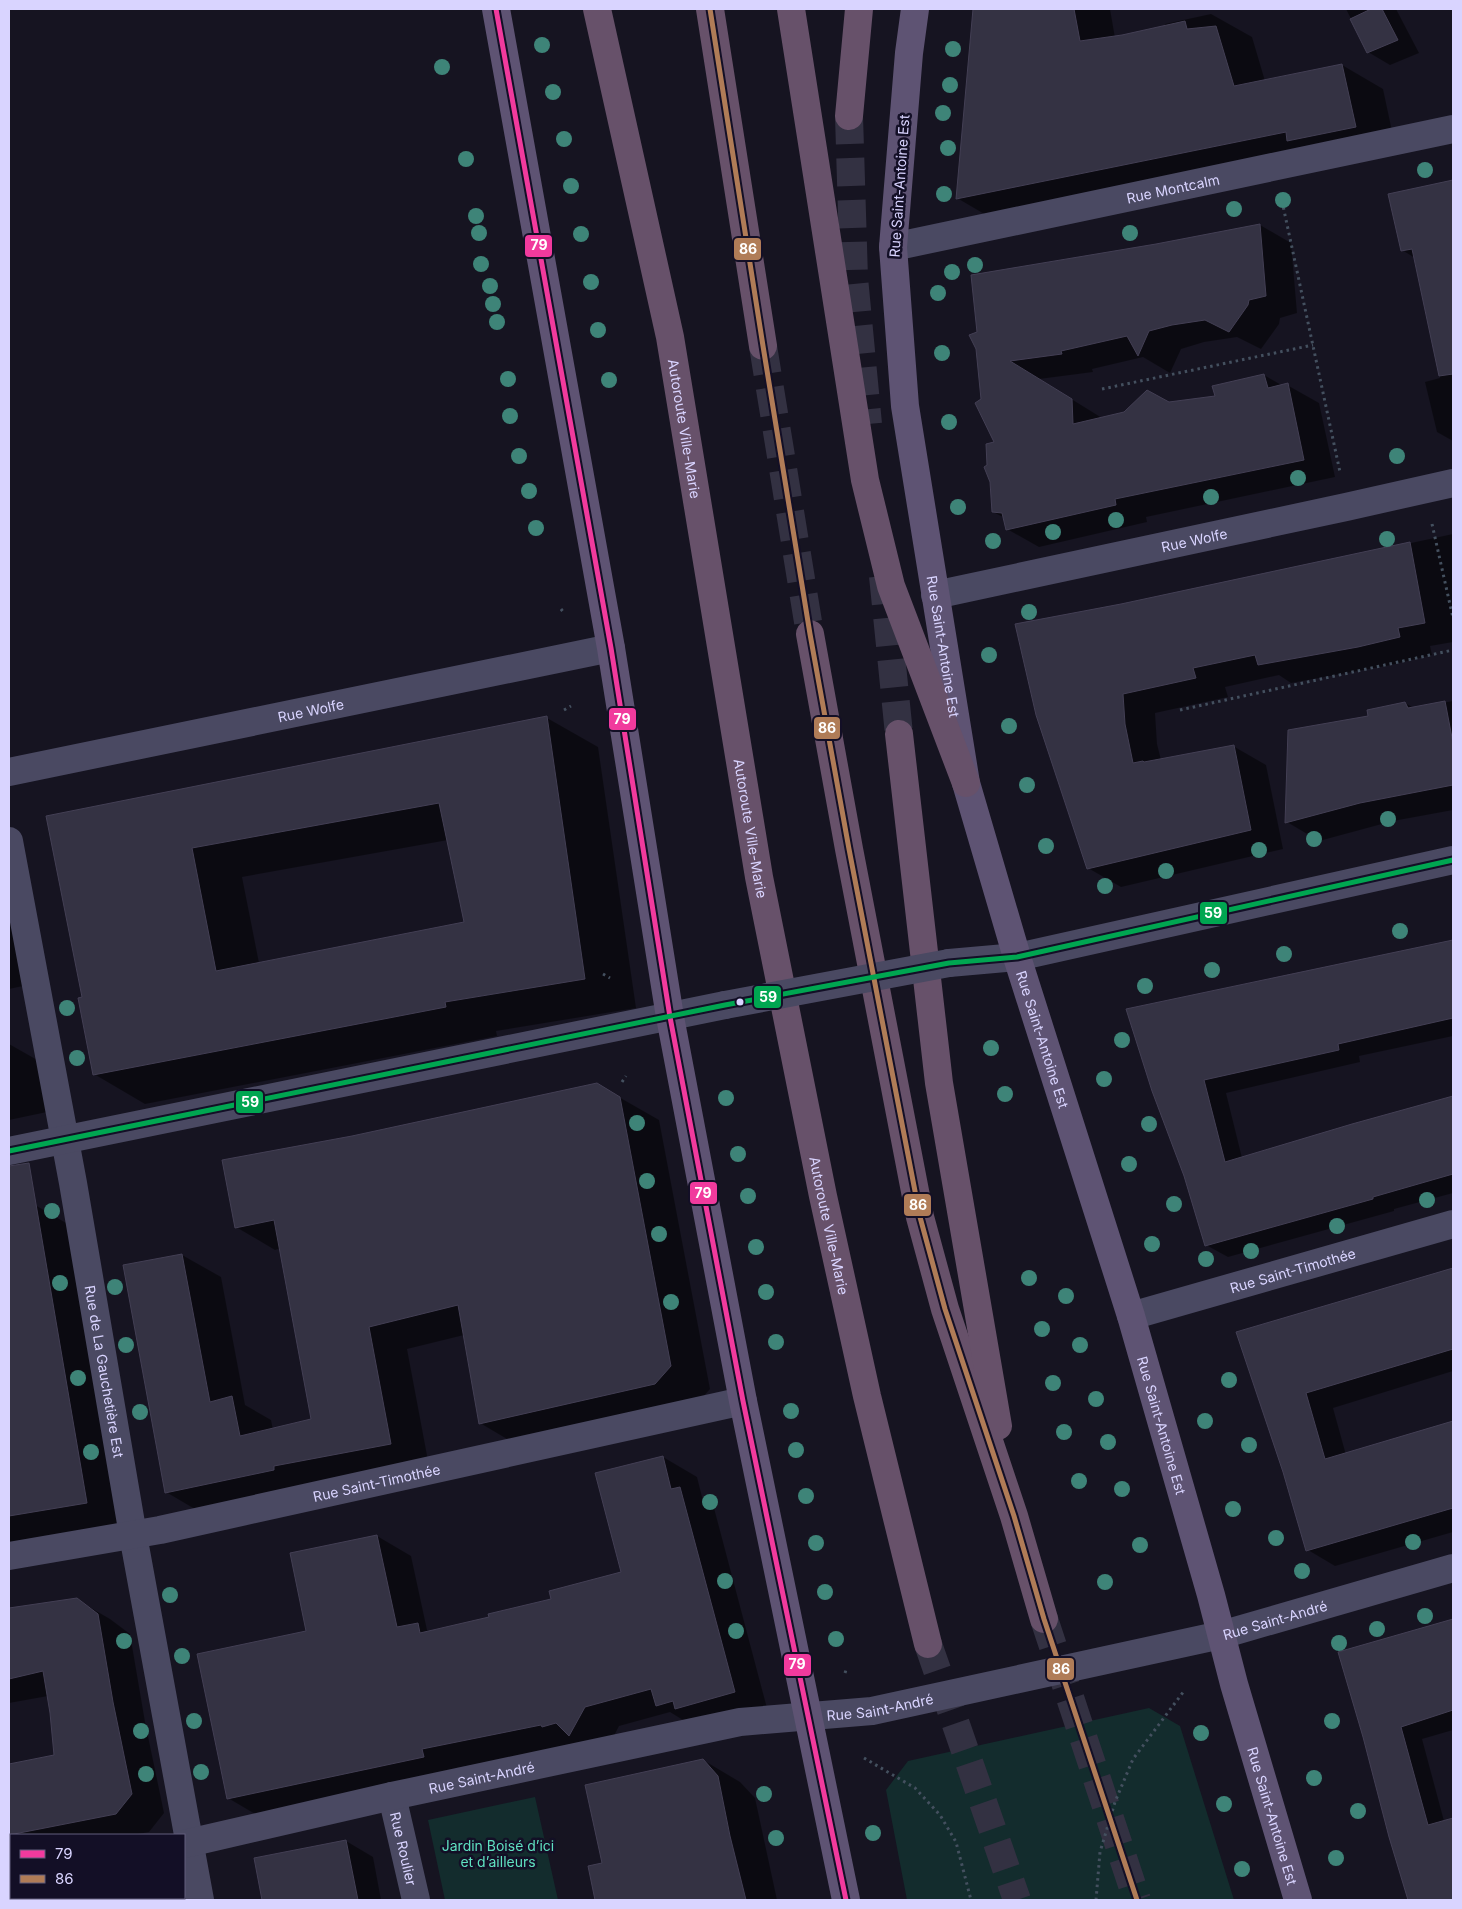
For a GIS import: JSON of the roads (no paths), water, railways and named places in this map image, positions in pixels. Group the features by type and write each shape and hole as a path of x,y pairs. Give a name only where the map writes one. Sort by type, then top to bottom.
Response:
{"highway":[{"name":"Autoroute Ville-Marie","path":"597,9 670,337 760,876 822,1196 867,1396 928,1644"},
{"path":"710,9 763,346"},
{"path":"791,9 865,480 891,586 966,783"},
{"path":"849,116 859,9"},
{"path":"810,634 849,849 920,1217 945,1308 1014,1516 1044,1619"},
{"path":"898,734 939,1083 1014,1516"}],"main road":[{"path":"496,9 611,648 670,1017 743,1400 846,1900"},
{"name":"Rue Saint-Antoine Est","path":"915,9 909,53 893,247 905,406 966,783 1017,958 1131,1316 1211,1595 1234,1684 1298,1900"}],"street":[{"name":"Rue Montcalm","path":"893,247 1453,130"},
{"name":"Rue Wolfe","path":"936,595 1346,508 1453,482"},
{"name":"Rue Wolfe","path":"9,772 611,648"},
{"name":"Rue de La Gauchetière Est","path":"9,841 65,1139 184,1834"},
{"path":"9,1151 725,1005 949,962 1017,958 1453,860"},
{"name":"Rue Saint-Timothée","path":"1131,1316 1453,1224"},
{"name":"Rue Saint-Timothée","path":"9,1556 133,1535 743,1400"},
{"name":"Rue Saint-André","path":"186,1843 392,1796 740,1722 872,1711 1221,1635 1453,1568"},
{"name":"Rue Roulier","path":"392,1796 416,1900"},
{"name":"Rue de La Gauchetière Est","path":"186,1843 200,1900"}],"tunnel":[{"path":"849,116 854,278 868,424"},
{"path":"763,346 810,634"},
{"path":"883,576 899,734"},
{"path":"1044,1619 1137,1900"},
{"path":"928,1644 1017,1900"}],"park label":[{"name":"Jardin Boisé d’ici et d’ailleurs","path":"498,1854"}]}
